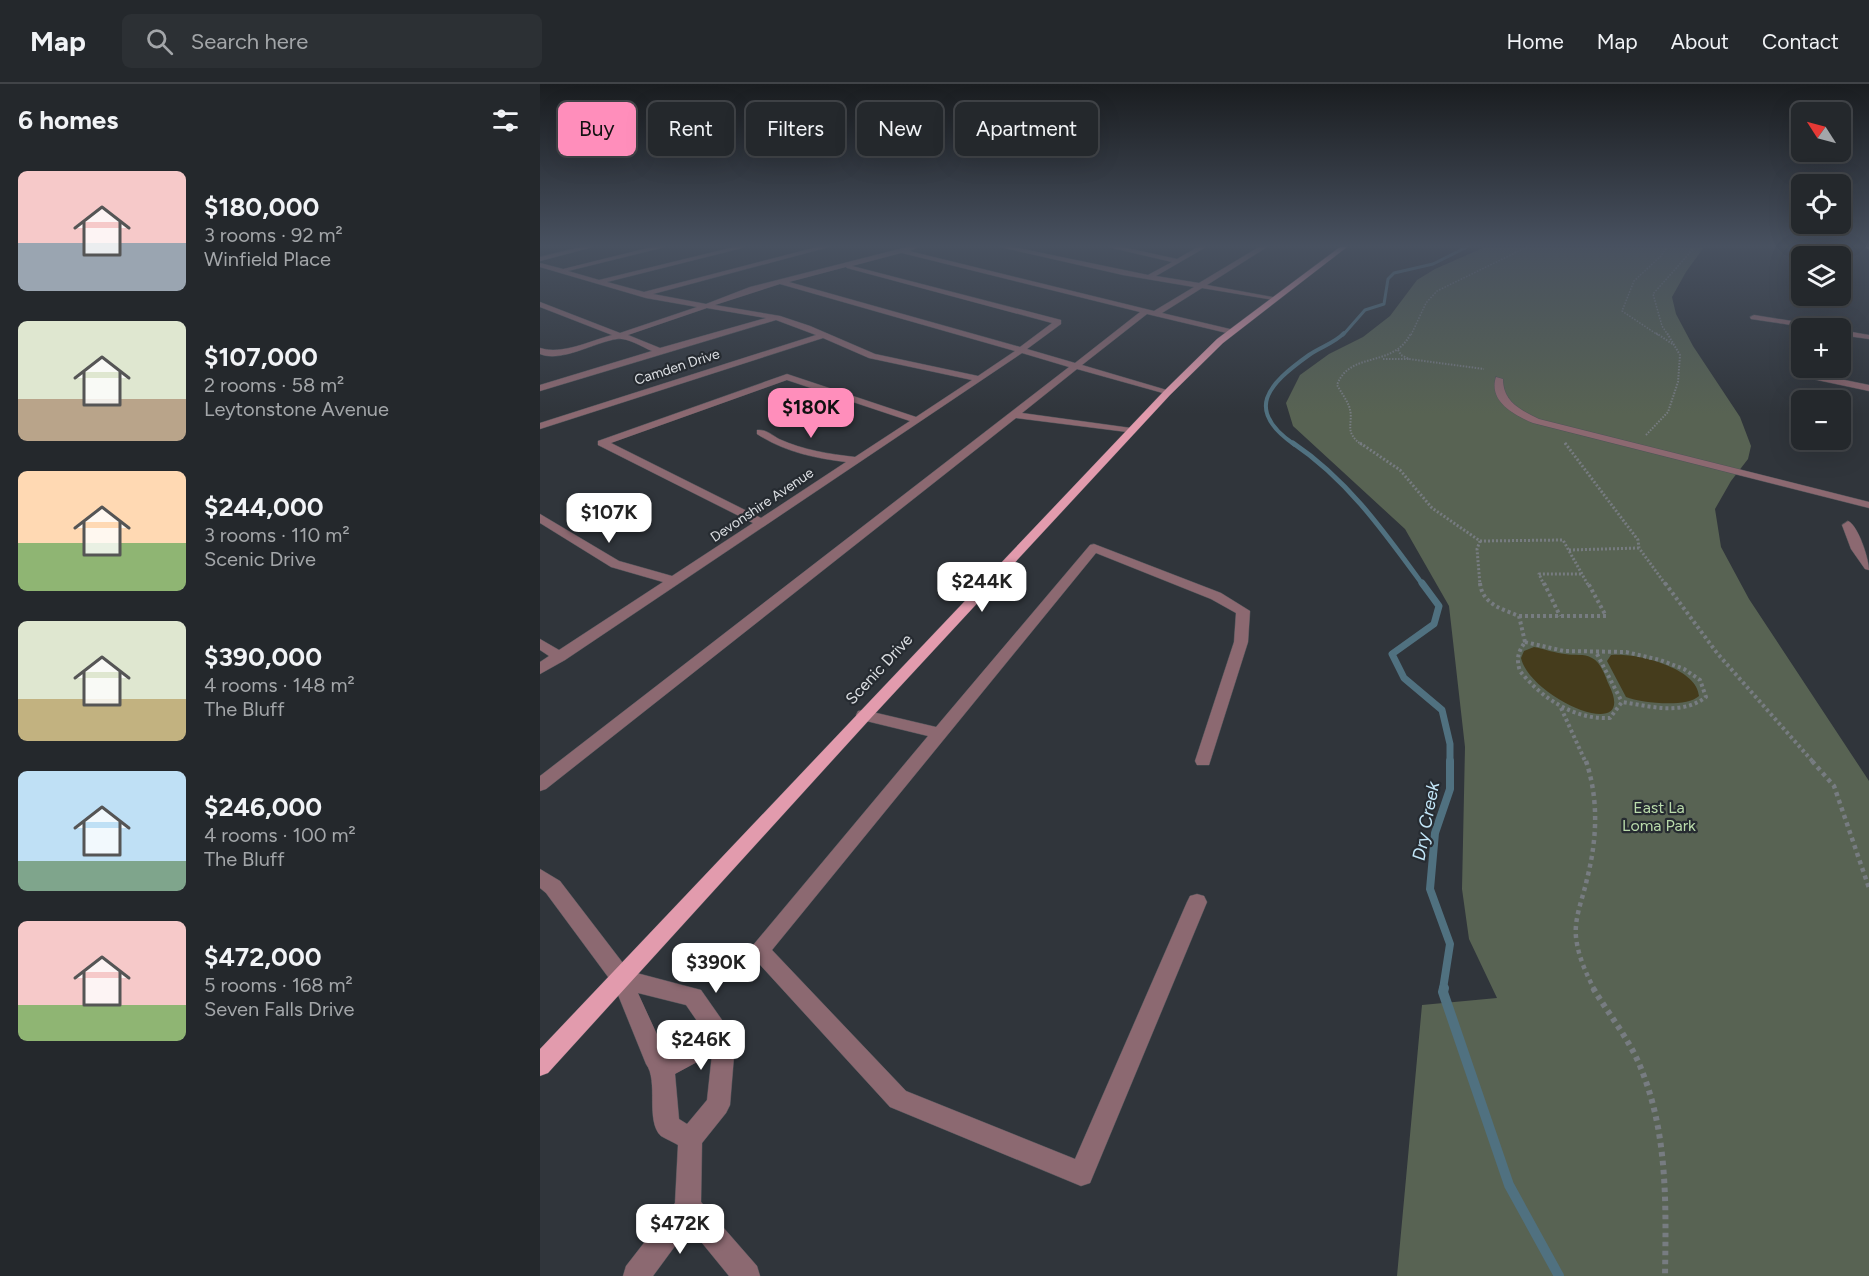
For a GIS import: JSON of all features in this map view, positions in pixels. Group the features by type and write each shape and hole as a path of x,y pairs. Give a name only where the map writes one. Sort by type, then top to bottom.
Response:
{"main road":[{"name":"Scenic Drive","path":"540,1065 864,715 1167,393 1231,332 1268,303"}],"street":[{"path":"694,303 777,318 823,334 849,348 898,363 979,379"},
{"path":"540,351 547,354 566,351 619,336 716,303"},
{"path":"854,303 1167,393"},
{"name":"Devonshire Avenue","path":"540,669 979,379 1058,322 984,303"},
{"path":"1111,303 1231,332"},
{"path":"1156,314 1175,303"},
{"path":"540,304 660,351"},
{"path":"540,785 1146,311"},
{"path":"1754,317 1791,323"},
{"path":"540,388 777,318"},
{"name":"Camden Drive","path":"540,426 823,334"},
{"path":"1851,334 1869,337"},
{"path":"763,523 602,443 787,377 917,420"},
{"path":"1821,378 1869,388"},
{"path":"1499,379 1499,393 1513,408 1536,421 1568,431 1869,505"},
{"path":"1015,415 1131,432"},
{"path":"760,432 788,447 809,453 857,460"},
{"path":"540,518 615,564 675,581"},
{"path":"1848,525 1857,549 1869,566"},
{"path":"1197,902 1081,1174 898,1099 759,950 1094,548 1216,596 1243,611 1241,642 1203,760"},
{"path":"540,643 560,657"},
{"path":"864,715 940,733"},
{"path":"544,886 622,979 654,1056 663,1068 664,1104 668,1126 690,1139"},
{"path":"622,979 693,997 721,1037 723,1056 718,1105 690,1139 688,1207 636,1276"},
{"path":"663,1068 721,1037"},
{"path":"688,1207 747,1276"}],"path":[{"path":"1380,360 1404,346 1418,315 1427,303"},
{"path":"1624,303 1622,311 1675,346"},
{"path":"1639,441 1668,412 1678,382 1680,355 1662,326 1655,303"},
{"path":"1398,350 1409,359"},
{"path":"1480,542 1477,549 1481,593 1492,604 1519,616 1606,616 1563,540 1480,542 1432,508 1400,470 1355,440 1350,430 1350,408 1340,392 1338,379 1353,365 1380,360 1409,359 1484,369"},
{"path":"1568,431 1562,438 1638,540 1639,548 1717,653 1834,786 1869,888"},
{"path":"1569,550 1639,548"},
{"path":"1560,616 1539,574 1583,574"},
{"path":"1519,616 1525,642"},
{"path":"1525,642 1569,652 1598,654 1625,651 1665,662 1701,681 1706,697 1692,707 1622,702"},
{"path":"1525,642 1517,652 1516,663 1522,674 1560,707 1587,717 1601,719 1610,718 1622,702"},
{"path":"1598,654 1622,702"},
{"path":"1560,707 1581,747 1593,781 1596,801 1595,835 1588,878 1577,915 1576,938 1582,965 1641,1068 1654,1105 1666,1191 1665,1276"}],"green space":[{"name":"East La Loma Park","path":"1400,303 1673,303 1676,314 1693,346 1740,417 1751,446 1748,459 1731,481 1715,509 1721,547 1749,599 1869,781 1869,1276 1397,1276 1422,1005 1497,998 1469,939 1462,889 1465,747 1449,606 1405,529 1293,426 1286,403 1300,375 1329,354 1363,337 1390,316"}],"sand":[{"path":"1534,647 1589,656 1595,660 1609,685 1614,703 1609,712 1597,714 1580,709 1543,688 1529,673 1521,658 1524,651"},
{"path":"1611,655 1649,659 1677,670 1696,686 1699,696 1693,700 1674,703 1642,701 1626,697 1607,661"}],"waterway":[{"name":"Dry Creek","path":"1343,335 1365,310 1384,303"},
{"name":"Dry Creek","path":"1295,445 1279,432 1270,420 1266,409 1267,398 1273,387 1294,366 1344,333"},
{"name":"Dry Creek","path":"1293,443 1331,473 1348,490 1380,527 1423,585"},
{"name":"Dry Creek","path":"1422,583 1439,606 1434,624 1392,654 1404,678 1442,710 1450,744 1450,789 1435,833 1430,889 1450,944 1443,989"},
{"name":"Dry Creek","path":"1444,988 1443,992 1509,1185 1559,1276"}]}
